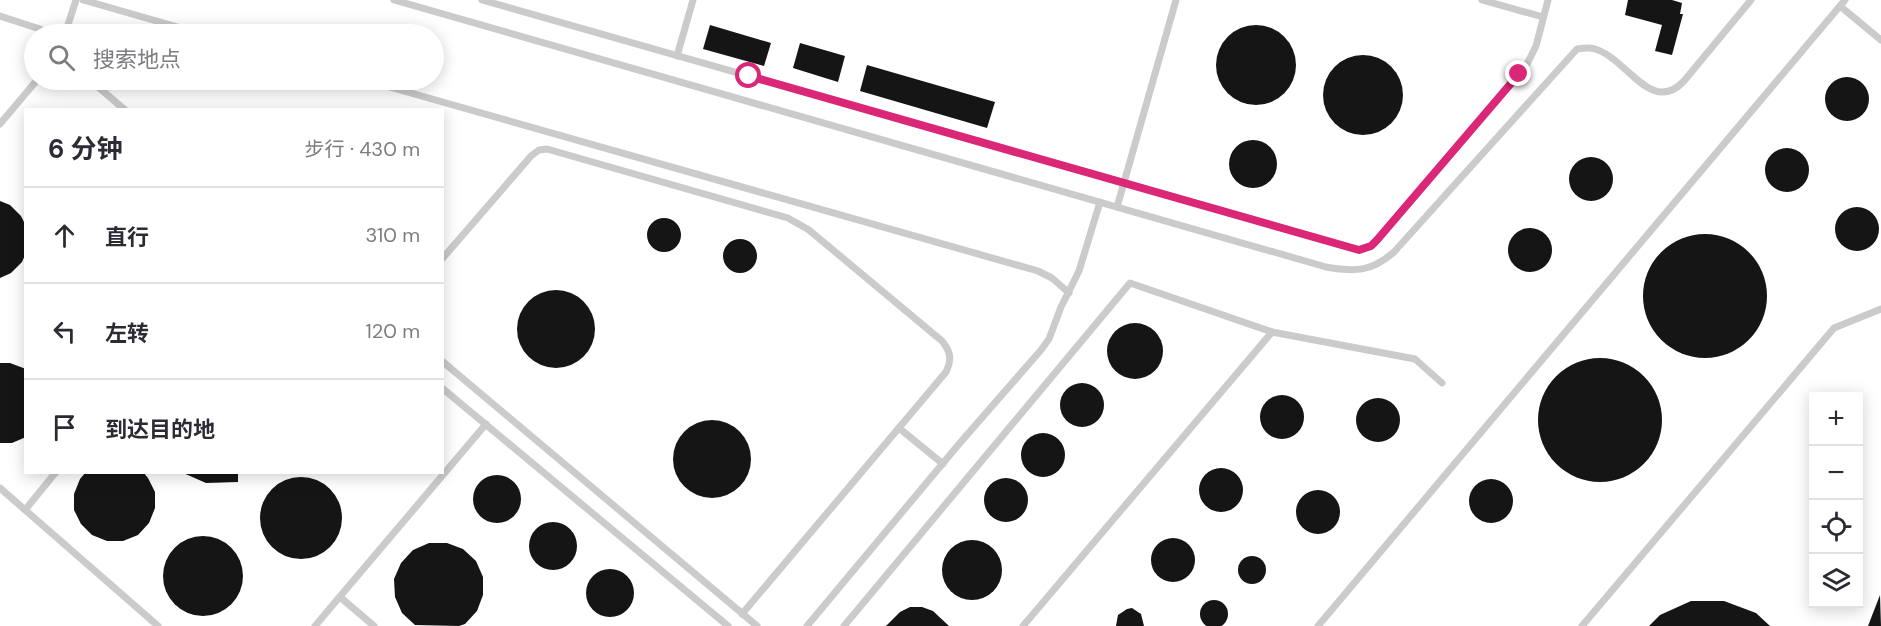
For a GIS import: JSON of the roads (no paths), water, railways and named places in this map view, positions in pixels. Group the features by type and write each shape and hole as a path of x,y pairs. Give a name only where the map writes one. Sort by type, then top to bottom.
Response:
{"lane":[{"path":"68,24 76,0"},
{"path":"83,0 167,24"},
{"path":"394,0 1326,267 1344,270 1371,268 1394,252 1577,49 1596,49 1606,54 1649,88 1668,93 1676,90 1751,0"},
{"path":"482,0 1352,249 1365,249 1377,240 1526,66 1534,51 1548,0"},
{"path":"677,56 693,0"},
{"path":"1117,207 1176,0"},
{"path":"1482,0 1543,18"},
{"path":"1318,626 1843,3 1881,40"},
{"path":"0,16 25,24"},
{"path":"0,124 29,90"},
{"path":"102,90 123,108"},
{"path":"399,90 1038,271 1052,278 1069,293"},
{"path":"444,257 531,156 539,150 547,149 788,218 809,230 935,334 948,349 951,357 946,372 742,614"},
{"path":"807,626 1049,339 1061,307 1079,271 1100,202"},
{"path":"844,626 1130,283 1272,332 1415,359 1442,383"},
{"path":"1582,626 1834,328 1881,309"},
{"path":"1023,626 1272,332"},
{"path":"444,363 757,626"},
{"path":"444,390 728,626"},
{"path":"444,474 486,424"},
{"path":"899,428 943,464"},
{"path":"25,510 54,474"},
{"path":"315,626 444,474"},
{"path":"0,488 158,626"},
{"path":"340,597 374,626"}]}
